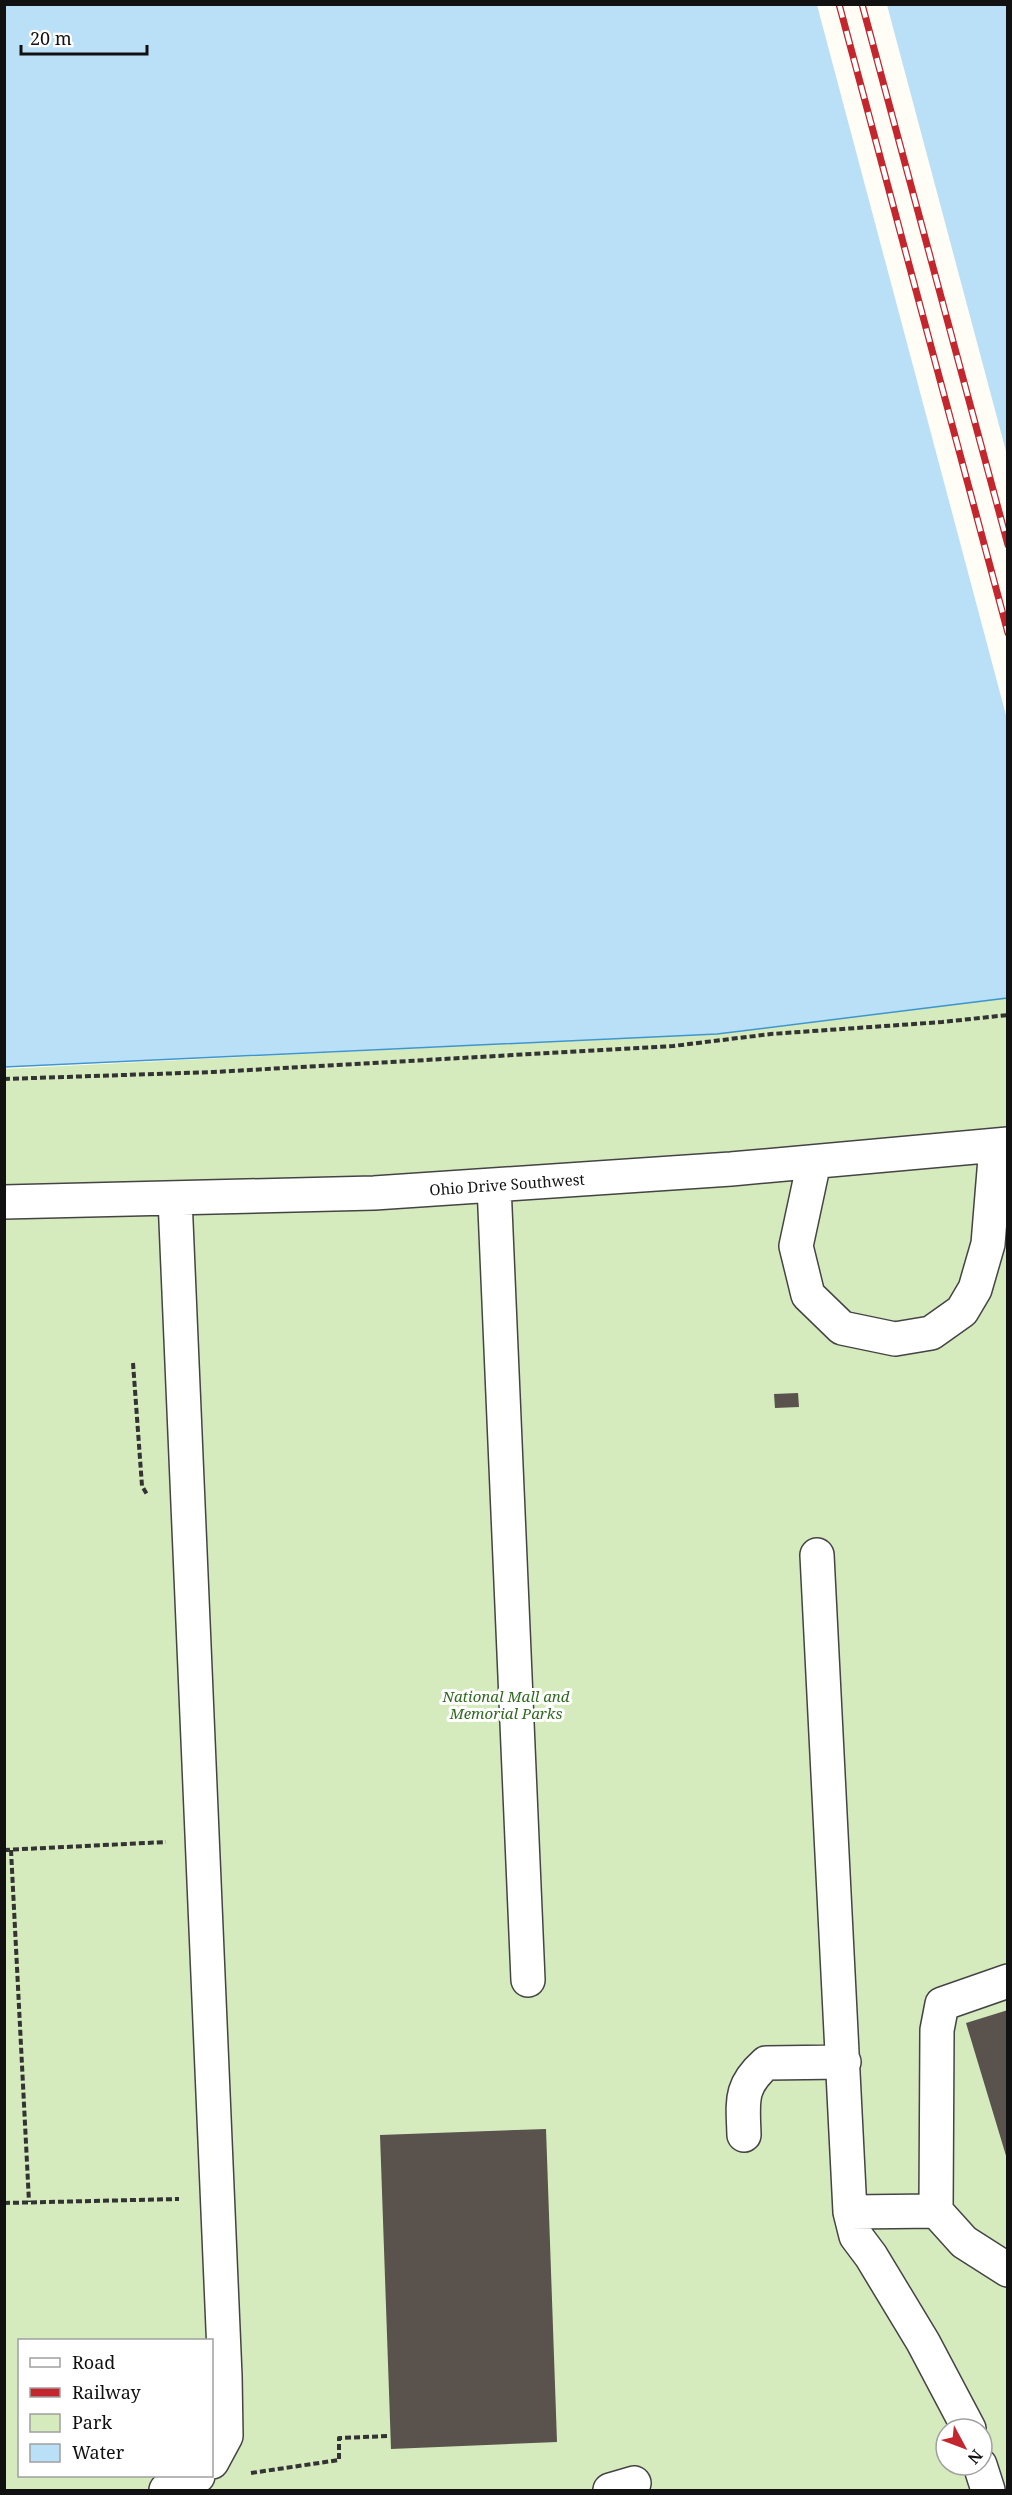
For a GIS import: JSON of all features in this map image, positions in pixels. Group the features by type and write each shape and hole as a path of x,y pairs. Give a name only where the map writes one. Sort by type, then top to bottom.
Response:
{"street":[{"name":"Ohio Drive Southwest","path":"4,1202 374,1193 813,1162 1002,1145"},
{"path":"813,1162 796,1246 808,1295 842,1328 896,1340 931,1333 962,1311 975,1289 988,1244 1002,1145"},
{"path":"494,1185 528,1980"},
{"path":"175,1198 225,2376 225,2436 213,2460"},
{"path":"817,1555 850,2212 856,2236 871,2256 923,2342 963,2417"},
{"path":"1008,1981 942,2004 937,2030 936,2211 964,2242 1008,2270"},
{"path":"744,2134 743,2095 750,2078 766,2063 844,2062"},
{"path":"850,2212 936,2211"},
{"path":"166,2490 194,2477"}],"path":[{"path":"4,1079 214,1072 673,1046 771,1034 1008,1015"},
{"path":"133,1363 142,1486 153,1505"},
{"path":"4,1850 172,1841"},
{"path":"11,1850 29,2202"},
{"path":"4,2203 189,2198"},
{"path":"243,2476 258,2471 339,2460 339,2438 390,2436"}],"green space":[{"name":"National Mall and Memorial Parks","path":"1007,997 1007,2490 5,2490 4,1069 443,1047"}],"water":[{"path":"4,5 1007,5 1007,998 717,1034 5,1067"}],"pier":[{"path":"817,5 887,5 1007,455 1007,719"}],"building":[{"path":"798,1393 799,1407 775,1408 774,1394"},
{"path":"1008,2010 1008,2159 1007,2159 966,2023"},
{"path":"546,2129 557,2442 391,2449 380,2135"}],"railway":[{"path":"839,4 1008,633"},
{"path":"862,4 1008,545"}]}
